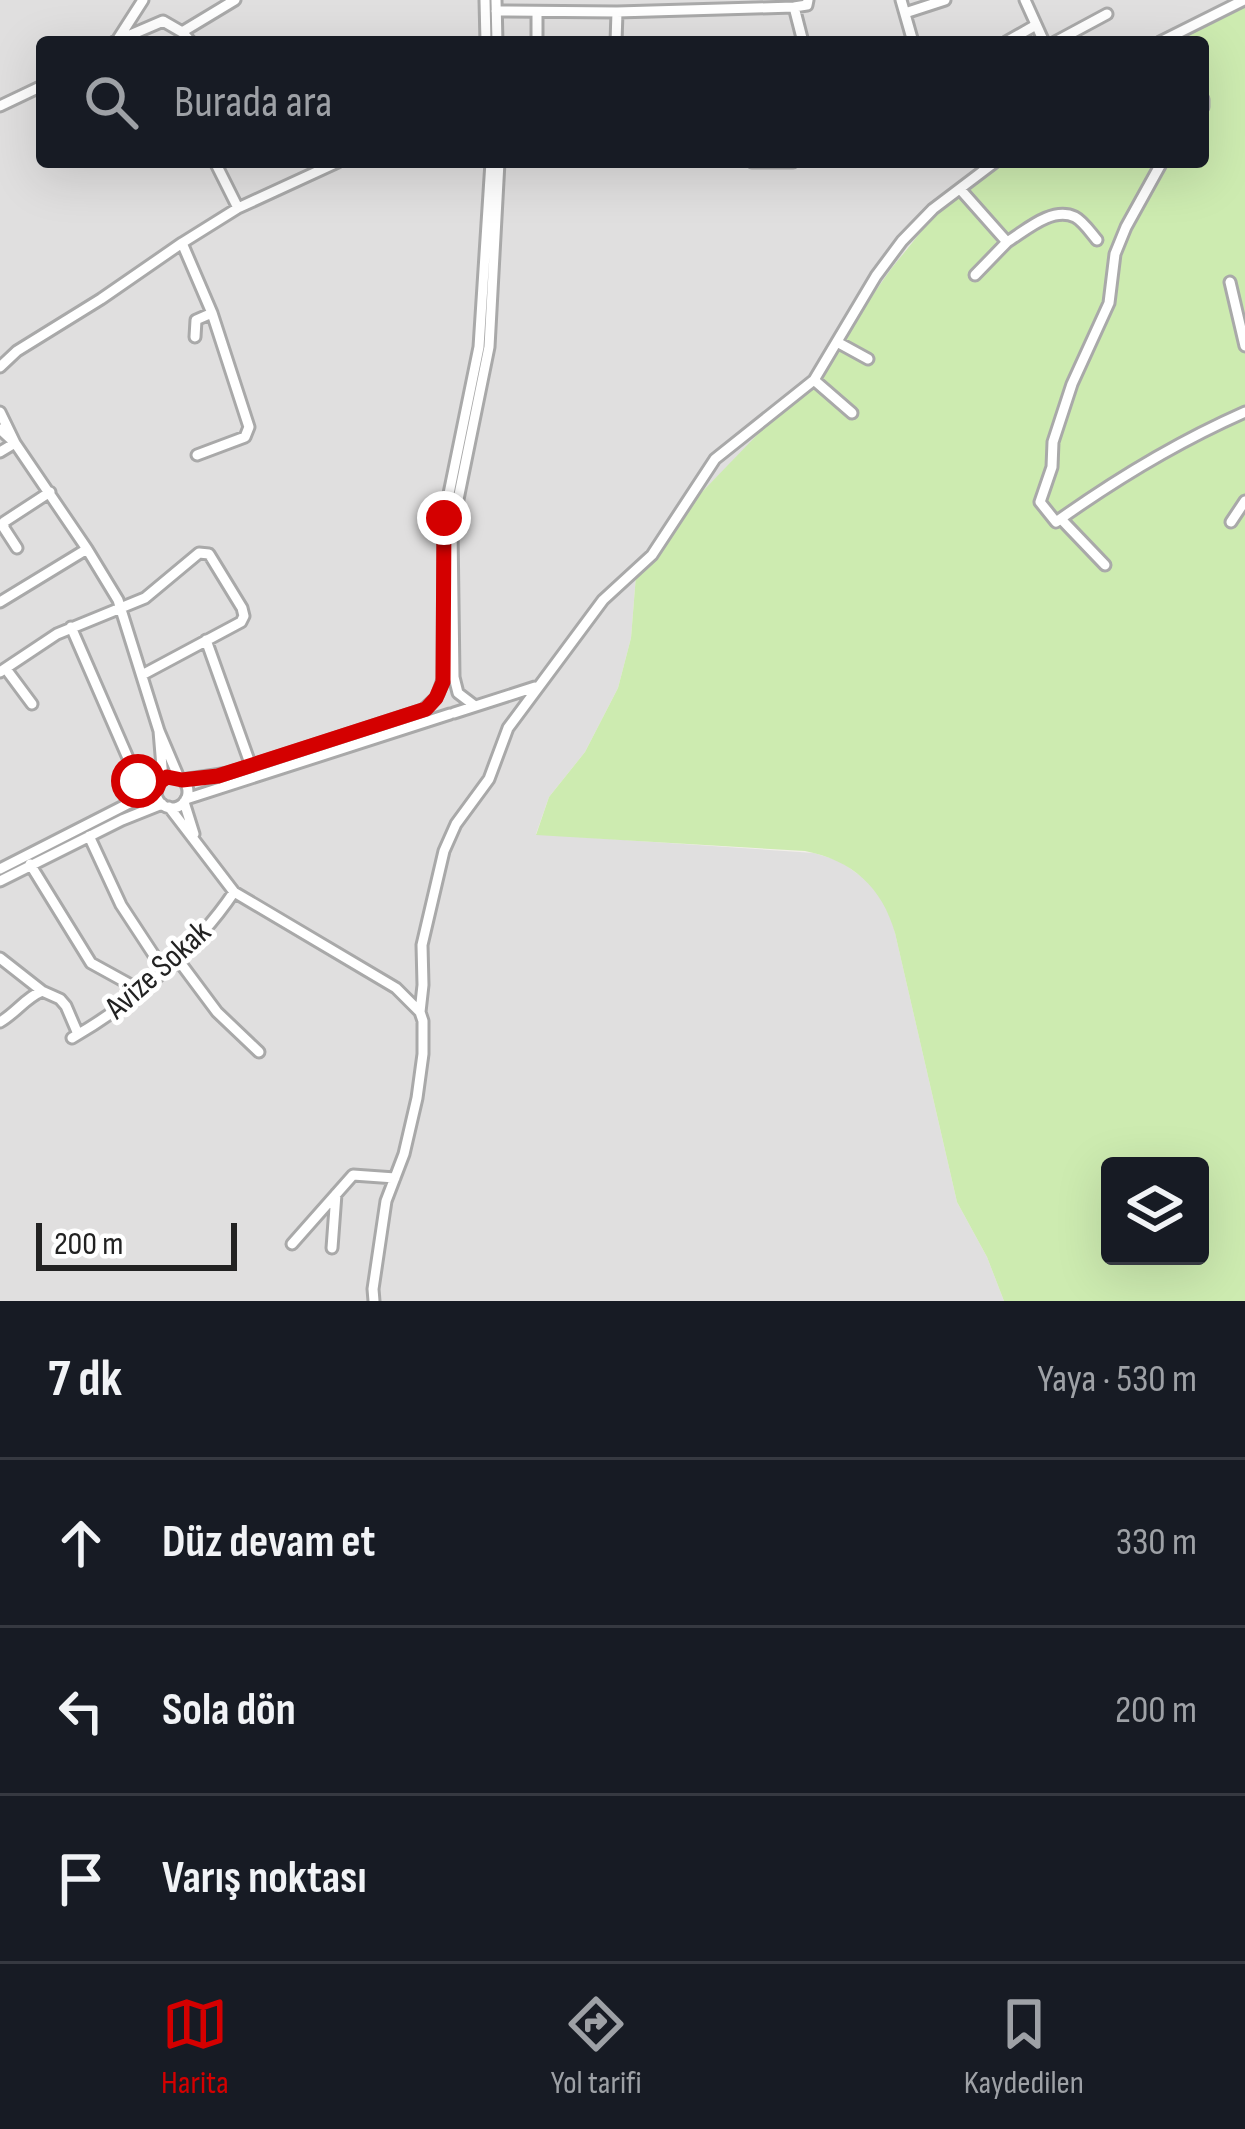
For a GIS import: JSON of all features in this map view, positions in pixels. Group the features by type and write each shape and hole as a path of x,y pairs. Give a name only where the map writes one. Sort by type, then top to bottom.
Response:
{"street":[{"path":"119,36 143,0"},
{"path":"182,32 235,0"},
{"path":"484,0 486,36"},
{"path":"497,36 496,5 537,12 617,12 689,5 794,7 808,0"},
{"path":"901,0 912,36"},
{"path":"905,13 945,0"},
{"path":"1025,0 1041,36"},
{"path":"1179,36 1244,0"},
{"path":"794,7 801,36"},
{"path":"537,12 537,36"},
{"path":"616,36 617,12"},
{"path":"1066,36 1107,14"},
{"path":"127,36 159,21 185,36"},
{"path":"1017,36 1036,25"},
{"path":"0,106 36,94"},
{"path":"218,168 238,208"},
{"path":"0,368 17,351 238,208 325,168"},
{"path":"452,713 439,710 437,696 443,682 444,518 479,347 494,168"},
{"path":"452,713 461,703 454,677 452,529 490,347 495,168"},
{"path":"419,1012 422,945 444,851 456,824 488,778 508,728 603,600 652,554 715,459 814,380 902,241 933,209 987,168"},
{"path":"1159,168 1115,254 1109,303 1072,384 1040,502 1056,522 1123,475 1245,412"},
{"path":"960,188 1007,242"},
{"path":"975,275 1007,242 1056,215 1077,218 1097,240"},
{"path":"182,243 212,313 249,431 197,455"},
{"path":"1230,282 1245,346"},
{"path":"195,338 196,320 212,313"},
{"path":"837,342 868,358"},
{"path":"0,356 17,351"},
{"path":"814,380 852,413"},
{"path":"0,412 122,609 159,731 157,797 234,892 396,988 415,1004 423,1021 417,1098 386,1202 374,1301"},
{"path":"0,429 15,443"},
{"path":"0,452 15,443"},
{"path":"17,548 4,522 50,492"},
{"path":"1231,522 1245,501"},
{"path":"1061,519 1105,565"},
{"path":"0,602 87,549"},
{"path":"32,704 3,671 71,627 145,598 199,554 212,556 244,616 241,622 142,675"},
{"path":"71,627 138,781 137,800"},
{"path":"206,640 250,766"},
{"path":"0,881 89,836 166,806 538,686"},
{"path":"0,869 137,800 171,776 218,776 250,766 423,710 448,689 475,706"},
{"path":"159,731 187,788 185,800 197,844"},
{"path":"89,836 121,905 163,969"},
{"path":"30,864 91,963 140,990"},
{"name":"Avize Sokak","path":"42,992 66,1006 75,1036 116,1013 210,927 234,892"},
{"path":"176,957 217,1012 259,1052"},
{"path":"0,958 42,992"},
{"path":"0,1022 42,992"},
{"path":"292,1244 353,1175 395,1178"},
{"path":"332,1248 336,1194"}],"shaded area":[{"path":"0,0 1245,0 1174,36 36,36 36,168 981,168 907,248 806,387 699,495 636,575 631,638 618,688 585,752 549,797 536,834 814,853 840,861 870,883 893,924 957,1202 1004,1301 0,1301"}],"green space":[{"path":"1245,1 1245,1301 1004,1301 957,1202 895,933 882,902 851,869 805,851 536,835 549,797 585,752 618,688 631,638 636,575 699,495 820,370 891,269 981,168 1209,168 1209,36 1174,36"}],"route":[{"path":"138,781 137,800 167,777 218,776 426,709 443,682 444,518"}]}
